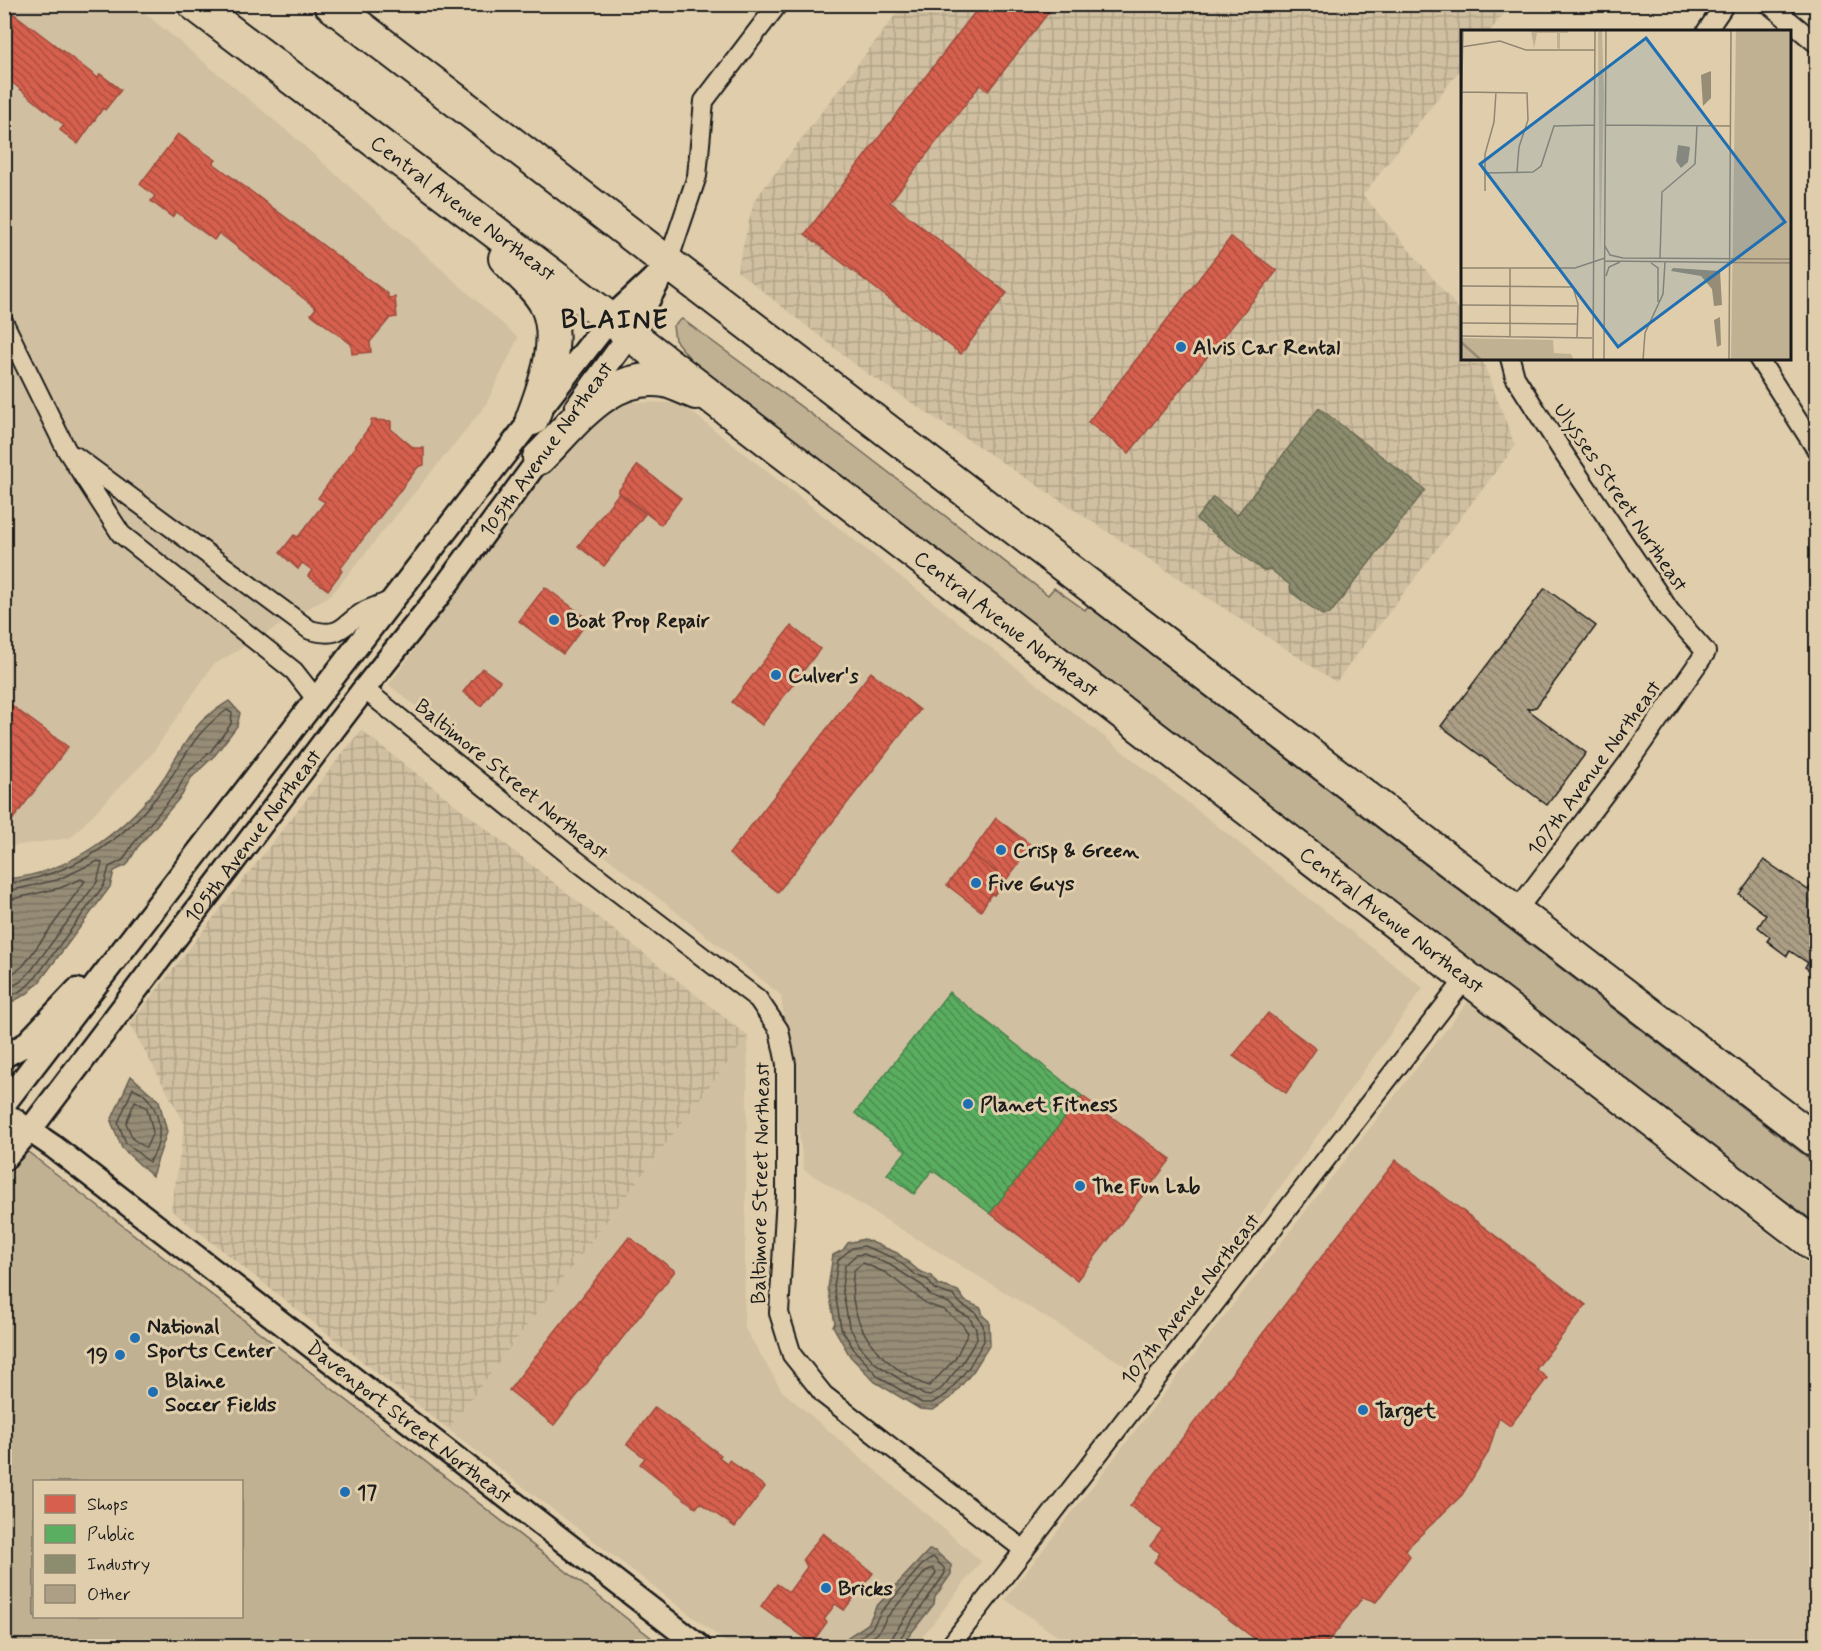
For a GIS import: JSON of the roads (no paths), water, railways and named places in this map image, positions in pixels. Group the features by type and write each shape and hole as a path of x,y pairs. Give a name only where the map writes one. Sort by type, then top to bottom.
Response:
{"highway":[{"name":"Central Avenue Northeast","path":"194,4 716,400 1816,1246"},
{"path":"330,4 667,265 1517,910 1816,1141"},
{"path":"463,209 547,307 551,328 550,364 531,419"},
{"path":"539,458 600,397 620,384 641,380 667,381 716,400"}],"street":[{"path":"667,265 697,176 704,101 778,4"},
{"path":"1707,30 1725,4"},
{"path":"1769,4 1816,43"},
{"name":"105th Avenue Northeast","path":"4,1160 30,1130 364,689 436,599 539,458 620,327 667,265"},
{"path":"4,323 66,449 121,534 294,671 316,699"},
{"name":"105th Avenue Northeast","path":"4,1104 531,419 620,327"},
{"name":"Ulysses Street Northeast","path":"1511,360 1515,377 1564,454 1670,611 1706,652"},
{"path":"1759,360 1816,449"},
{"path":"66,449 310,630 321,633 340,631 363,612 392,600"},
{"name":"107th Avenue Northeast","path":"1517,910 1631,759 1706,652"},
{"name":"Baltimore Street Northeast","path":"364,689 568,854 741,984 771,1015 782,1037 786,1064 786,1196 779,1313 792,1355 824,1395 1024,1550"},
{"path":"4,1056 25,1045 159,904"},
{"name":"107th Avenue Northeast","path":"950,1647 1466,978"},
{"name":"Davenport Street Northeast","path":"4,1113 30,1130 699,1647"}],"water":[{"path":"229,701 240,713 237,726 215,755 191,778 182,795 137,848 127,865 114,871 110,887 40,981 28,993 5,1006 5,879 29,876 52,869 96,846 135,813 151,795 200,723"},
{"path":"131,1076 159,1101 167,1132 152,1176 122,1148 111,1121"},
{"path":"864,1239 897,1253 919,1271 932,1276 937,1284 958,1291 965,1301 981,1308 983,1316 989,1321 990,1344 974,1370 951,1398 933,1410 920,1409 875,1382 850,1356 833,1326 835,1323 828,1288 833,1255 843,1250 848,1243"},
{"path":"929,1550 935,1551 951,1565 951,1574 935,1597 934,1604 901,1646 842,1646 848,1637 868,1624 876,1607"}],"place":[{"name":"Alvis Car Rental","path":"1181,347"},
{"name":"Boat Prop Repair","path":"554,620"},
{"name":"Culver's","path":"776,675"},
{"name":"Crisp & Green","path":"1001,850"},
{"name":"Five Guys","path":"976,883"},
{"name":"Planet Fitness","path":"968,1104"},
{"name":"The Fun Lab","path":"1080,1186"},
{"name":"National Sports Center","path":"135,1338"},
{"name":"19","path":"120,1355"},
{"name":"Blaine Soccer Fields","path":"153,1392"},
{"name":"Target","path":"1363,1410"},
{"name":"17","path":"345,1492"},
{"name":"Bricks","path":"826,1588"}],"district":[{"name":"BLAINE","path":"615,319"}]}
